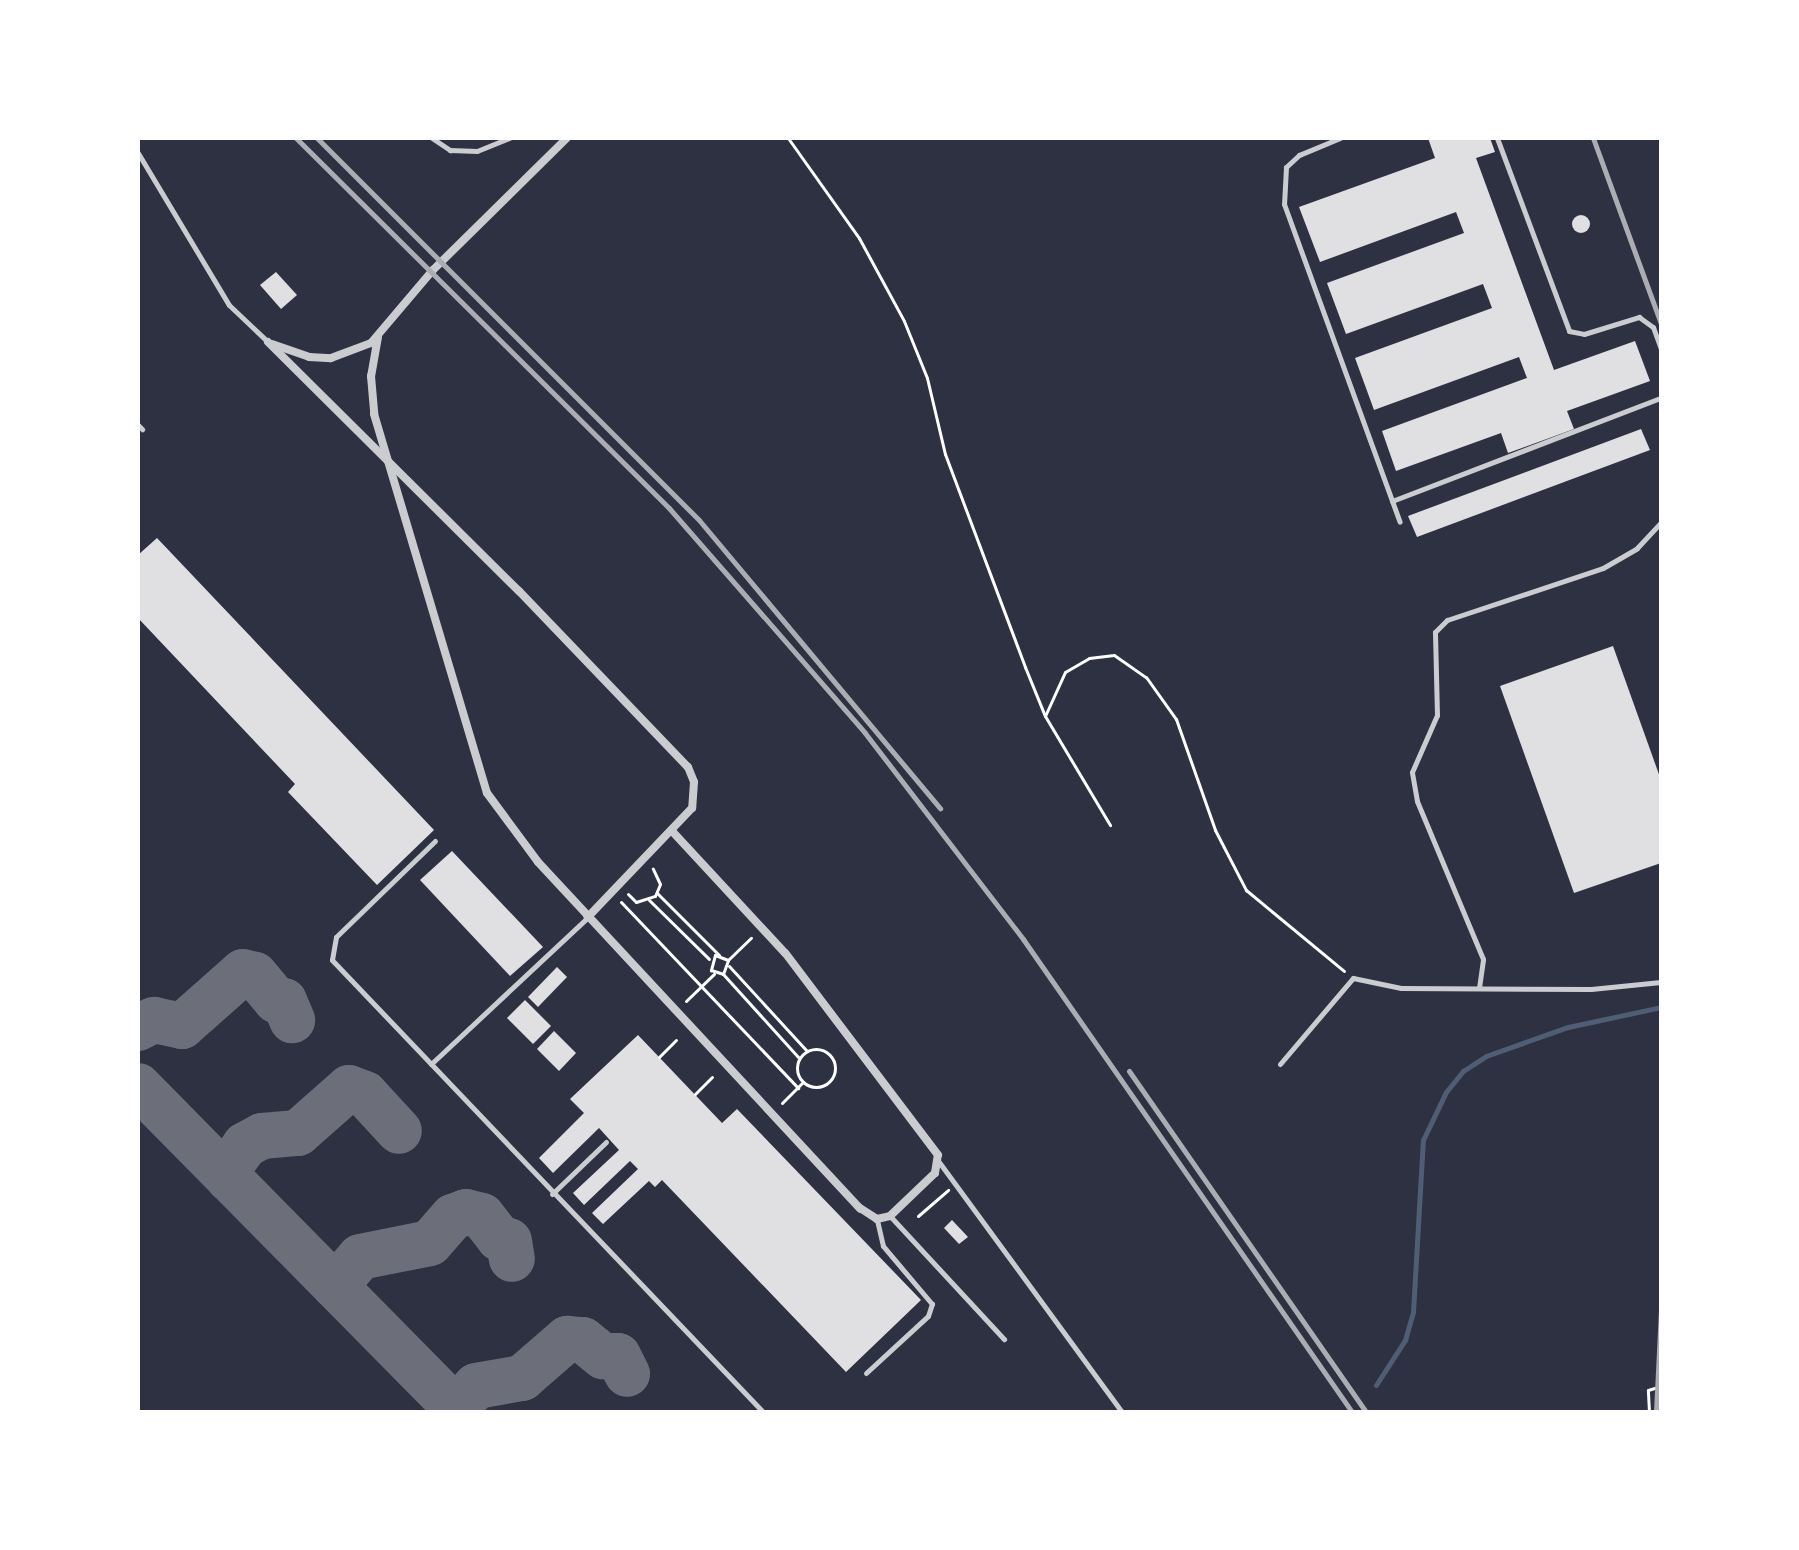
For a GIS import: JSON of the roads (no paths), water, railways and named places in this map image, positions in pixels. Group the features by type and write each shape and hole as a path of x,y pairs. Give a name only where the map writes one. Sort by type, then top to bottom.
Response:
{"street":[{"path":"268,342 309,357 331,358 378,337 433,270 567,138"},
{"path":"378,337 371,395 395,471 397,495 480,778 509,828 860,1208 877,1219 890,1216 939,1162 785,953 672,831"},
{"path":"268,342 680,757 695,792 692,808 588,917"}],"lane":[{"path":"432,138 450,150 477,151 509,138"},
{"path":"1340,138 1299,155 1286,167 1284,204 1400,522"},
{"path":"1497,138 1569,331 1579,335 1639,317 1653,327 1661,349"},
{"path":"138,153 229,305 268,342"},
{"path":"1392,501 1661,398"},
{"path":"1479,988 1483,959 1417,801 1412,772 1437,715 1435,632 1447,620 1603,568 1637,548 1661,522"},
{"path":"435,841 336,937 330,952 336,967 763,1412"},
{"path":"431,1064 588,917"},
{"path":"1280,1064 1353,978 1401,988 1591,989 1661,982"},
{"path":"552,1194 606,1142"},
{"path":"939,1162 1122,1412"},
{"path":"890,1216 1004,1339"},
{"path":"866,1373 928,1316 932,1304 883,1246 877,1219"}],"waterway":[{"path":"1376,1385 1405,1340 1413,1312 1423,1140 1446,1092 1463,1071 1486,1056 1568,1027 1661,1007"}],"railway":[{"path":"296,138 669,508 865,733 1023,939 1352,1412"},
{"path":"317,138 699,520 940,808"},
{"path":"1593,138 1661,324"},
{"path":"1129,1071 1366,1412"},
{"path":"1656,1412 1661,1311"}]}
